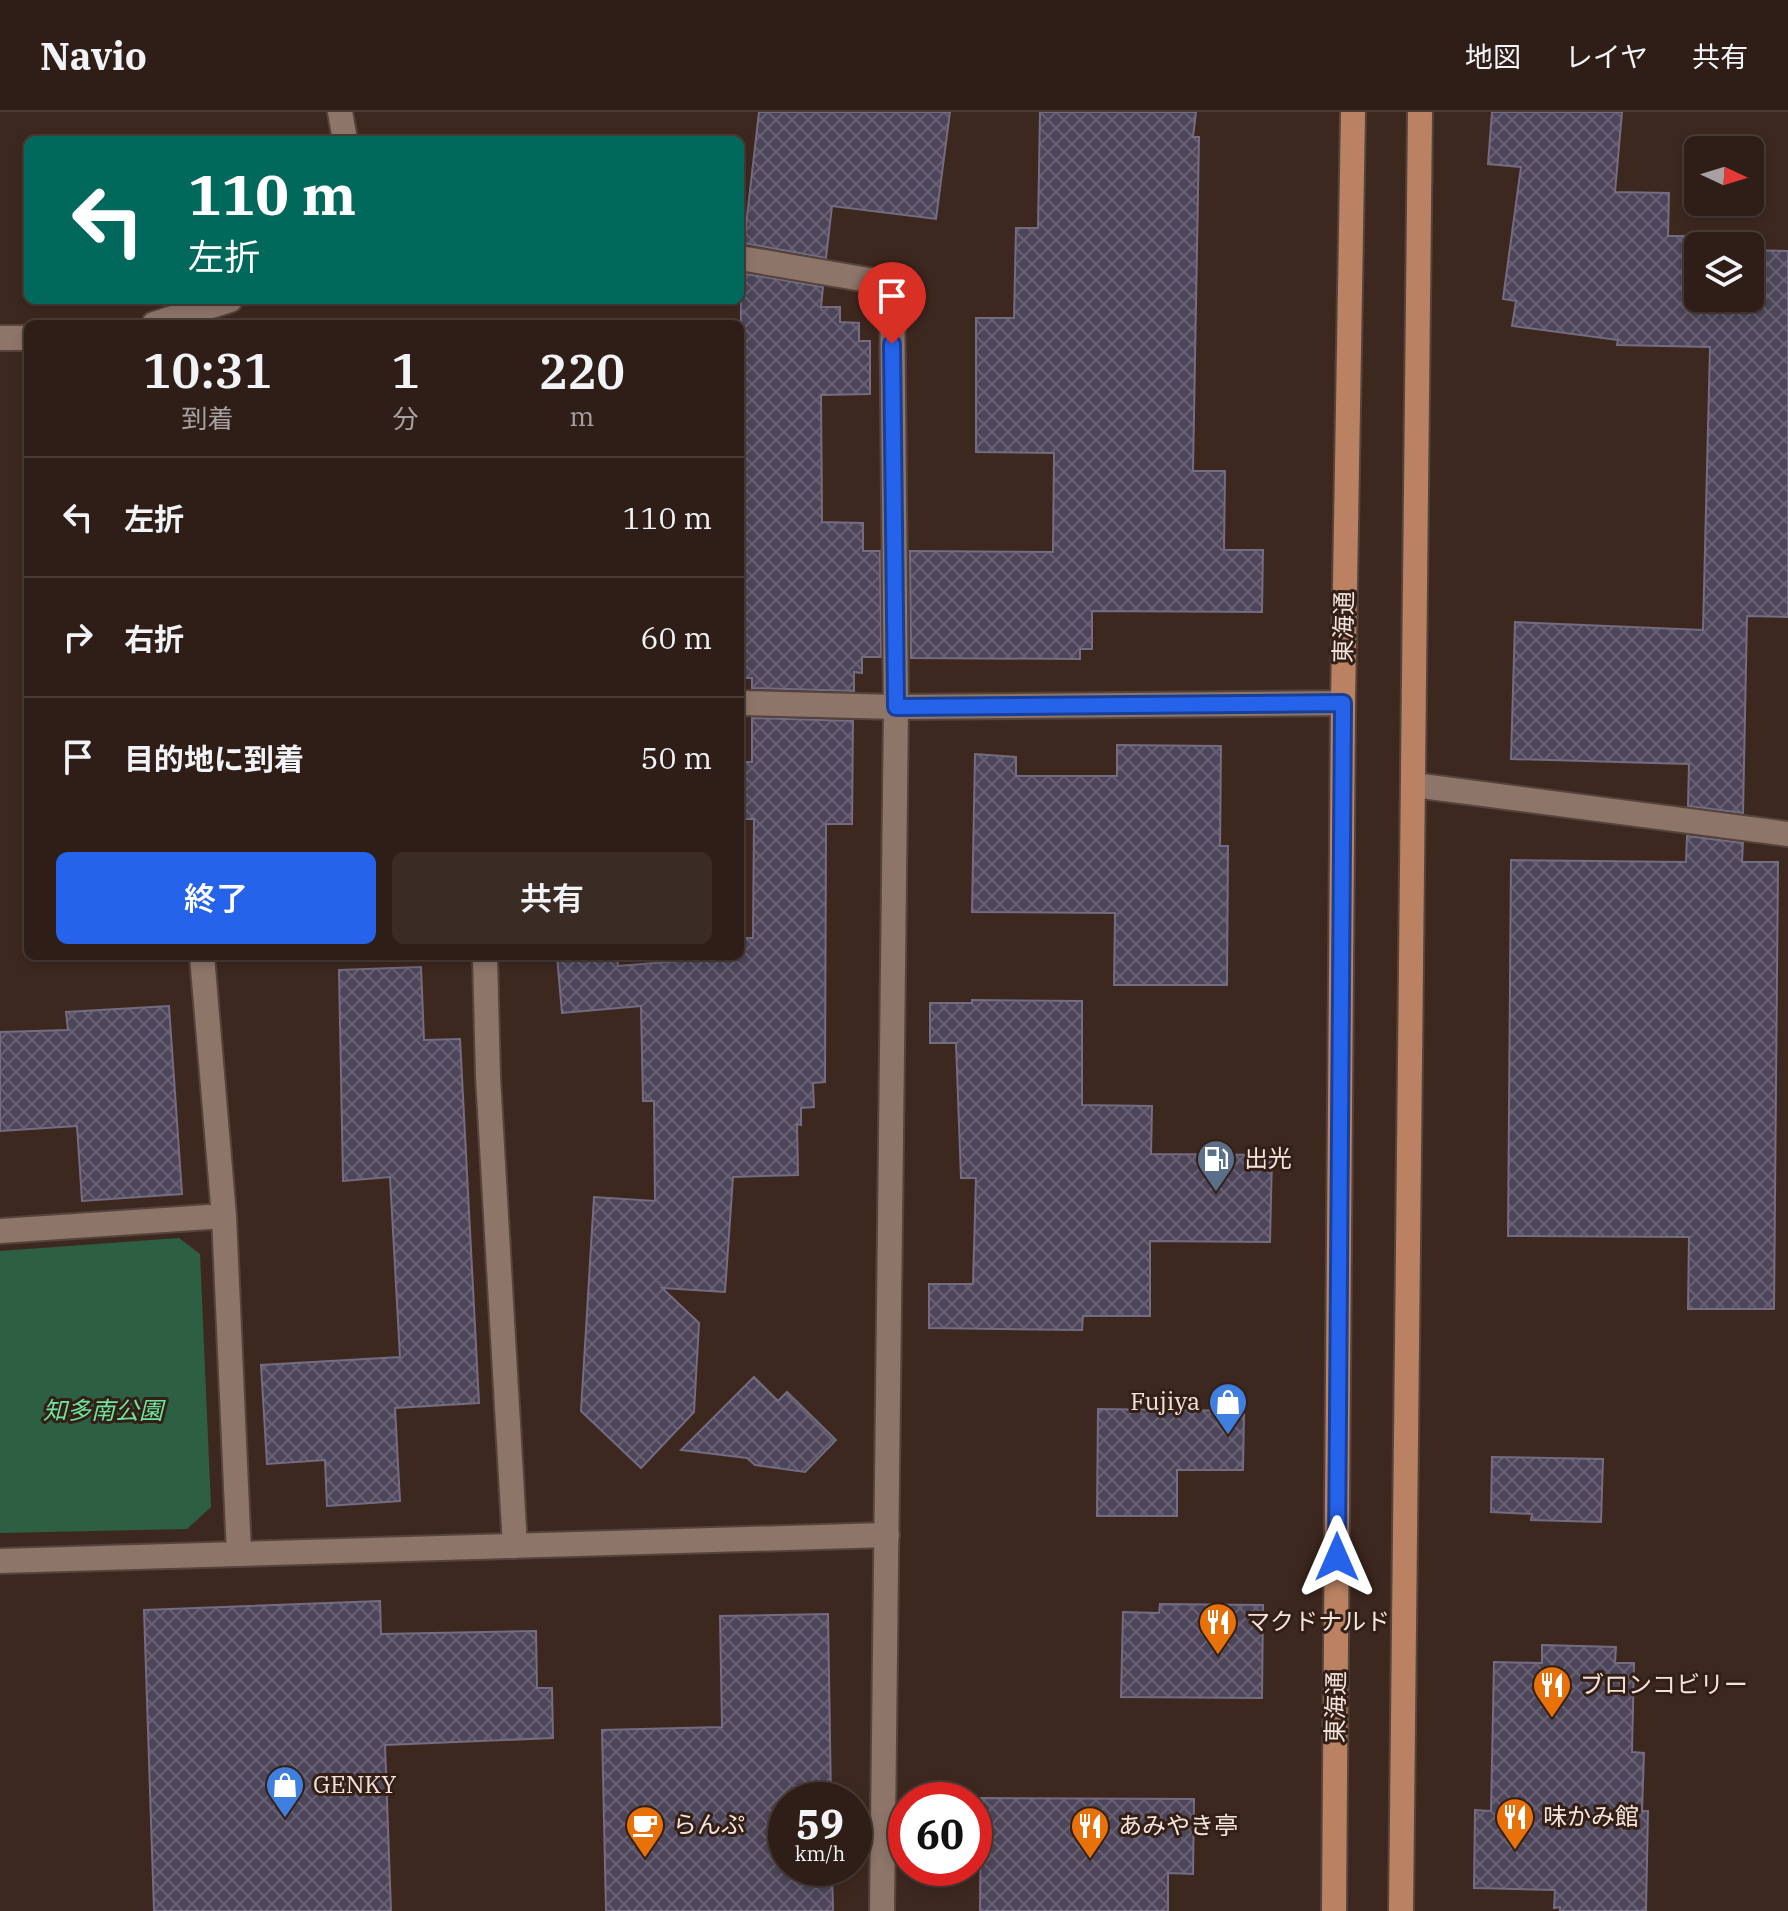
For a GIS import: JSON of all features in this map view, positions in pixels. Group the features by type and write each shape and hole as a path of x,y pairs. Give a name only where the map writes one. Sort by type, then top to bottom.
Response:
{"main road":[{"name":"東海通","path":"1334,1911 1343,703 1353,112"},
{"path":"1401,1911 1420,112"}],"street":[{"path":"340,112 344,136"},
{"path":"744,259 892,284 896,707 882,1911"},
{"path":"167,320 217,304"},
{"path":"0,338 24,338"},
{"path":"744,703 896,707 1343,703"},
{"path":"1414,785 1788,834"},
{"path":"202,960 224,1216 239,1554"},
{"path":"485,960 488,1077 515,1546"},
{"path":"0,1231 224,1216"},
{"path":"0,1561 887,1535"}],"green space":[{"name":"知多南公園","path":"179,1238 200,1254 211,1507 187,1529 0,1533 0,1251"}],"building":[{"path":"759,112 950,112 936,219 832,206 826,258 744,243"},
{"path":"1040,112 1196,112 1193,137 1199,137 1193,471 1225,471 1224,550 1263,550 1262,612 1092,611 1092,649 1080,649 1080,659 911,658 910,551 1053,552 1054,453 976,452 976,318 1014,318 1016,228 1038,228"},
{"path":"1492,112 1622,112 1615,192 1669,193 1668,236 1684,236 1684,312 1764,312 1764,250 1788,251 1788,617 1747,616 1743,813 1688,806 1689,764 1511,759 1515,622 1703,630 1710,347 1617,345 1618,340 1512,326 1516,301 1503,299 1521,167 1488,164"},
{"path":"744,274 823,287 821,307 840,307 840,322 859,323 859,341 870,341 870,394 821,395 822,522 863,523 863,551 880,551 881,657 862,657 862,673 854,672 854,691 752,688 752,678 744,678 744,320 741,320"},
{"path":"752,718 853,721 852,824 826,824 825,1082 813,1083 814,1107 801,1108 801,1125 797,1124 798,1175 733,1177 725,1292 662,1288 699,1323 694,1412 641,1468 581,1411 594,1197 655,1201 654,1101 643,1101 641,1006 562,1013 557,960 617,960 618,966 691,960 744,960 744,938 753,938 754,819 744,819 744,762 752,762"},
{"path":"1117,745 1221,746 1220,846 1228,846 1227,985 1114,985 1115,913 972,912 975,754 1016,757 1016,776 1117,776"},
{"path":"1687,836 1743,843 1742,862 1778,862 1774,1309 1688,1309 1689,1237 1508,1236 1511,860 1686,862"},
{"path":"421,967 424,1040 460,1039 479,1403 395,1408 400,1501 327,1506 325,1460 267,1464 261,1365 400,1357 390,1177 343,1181 339,970"},
{"path":"972,1000 1082,1001 1082,1105 1152,1106 1151,1154 1272,1155 1270,1242 1150,1241 1150,1316 1083,1316 1082,1330 929,1328 929,1284 973,1284 976,1178 961,1178 956,1043 930,1043 930,1003 972,1003"},
{"path":"169,1006 182,1194 82,1201 77,1126 0,1131 0,1032 68,1030 66,1012"},
{"path":"754,1377 778,1401 787,1392 836,1440 805,1472 755,1465 747,1458 681,1450"},
{"path":"1098,1409 1244,1411 1243,1470 1177,1470 1177,1516 1097,1516"},
{"path":"1492,1457 1603,1459 1601,1522 1531,1520 1532,1514 1491,1512"},
{"path":"380,1601 381,1634 536,1631 537,1688 552,1688 553,1738 385,1745 391,1911 154,1911 144,1610"},
{"path":"1160,1604 1263,1605 1262,1698 1121,1697 1123,1612 1159,1613"},
{"path":"828,1614 831,1782 768,1782 768,1886 832,1886 833,1911 606,1911 602,1730 722,1727 720,1616"},
{"path":"1542,1645 1616,1647 1615,1663 1634,1663 1632,1752 1644,1753 1642,1811 1648,1811 1646,1911 1560,1911 1560,1907 1554,1908 1555,1890 1474,1888 1475,1810 1491,1811 1494,1662 1542,1663"},
{"path":"992,1798 1194,1799 1193,1874 1168,1873 1168,1911 980,1911 980,1886 992,1886"}],"place":[{"name":"出光","path":"1216,1193"},
{"name":"Fujiya","path":"1228,1436"},
{"name":"マクドナルド","path":"1218,1656"},
{"name":"ブロンコビリー","path":"1552,1719"},
{"name":"GENKY","path":"285,1819"},
{"name":"味かみ館","path":"1515,1851"},
{"name":"らんぷ","path":"645,1859"},
{"name":"あみやき亭","path":"1090,1860"}],"route":[{"path":"892,344 896,707 1343,703 1337,1557"}]}
